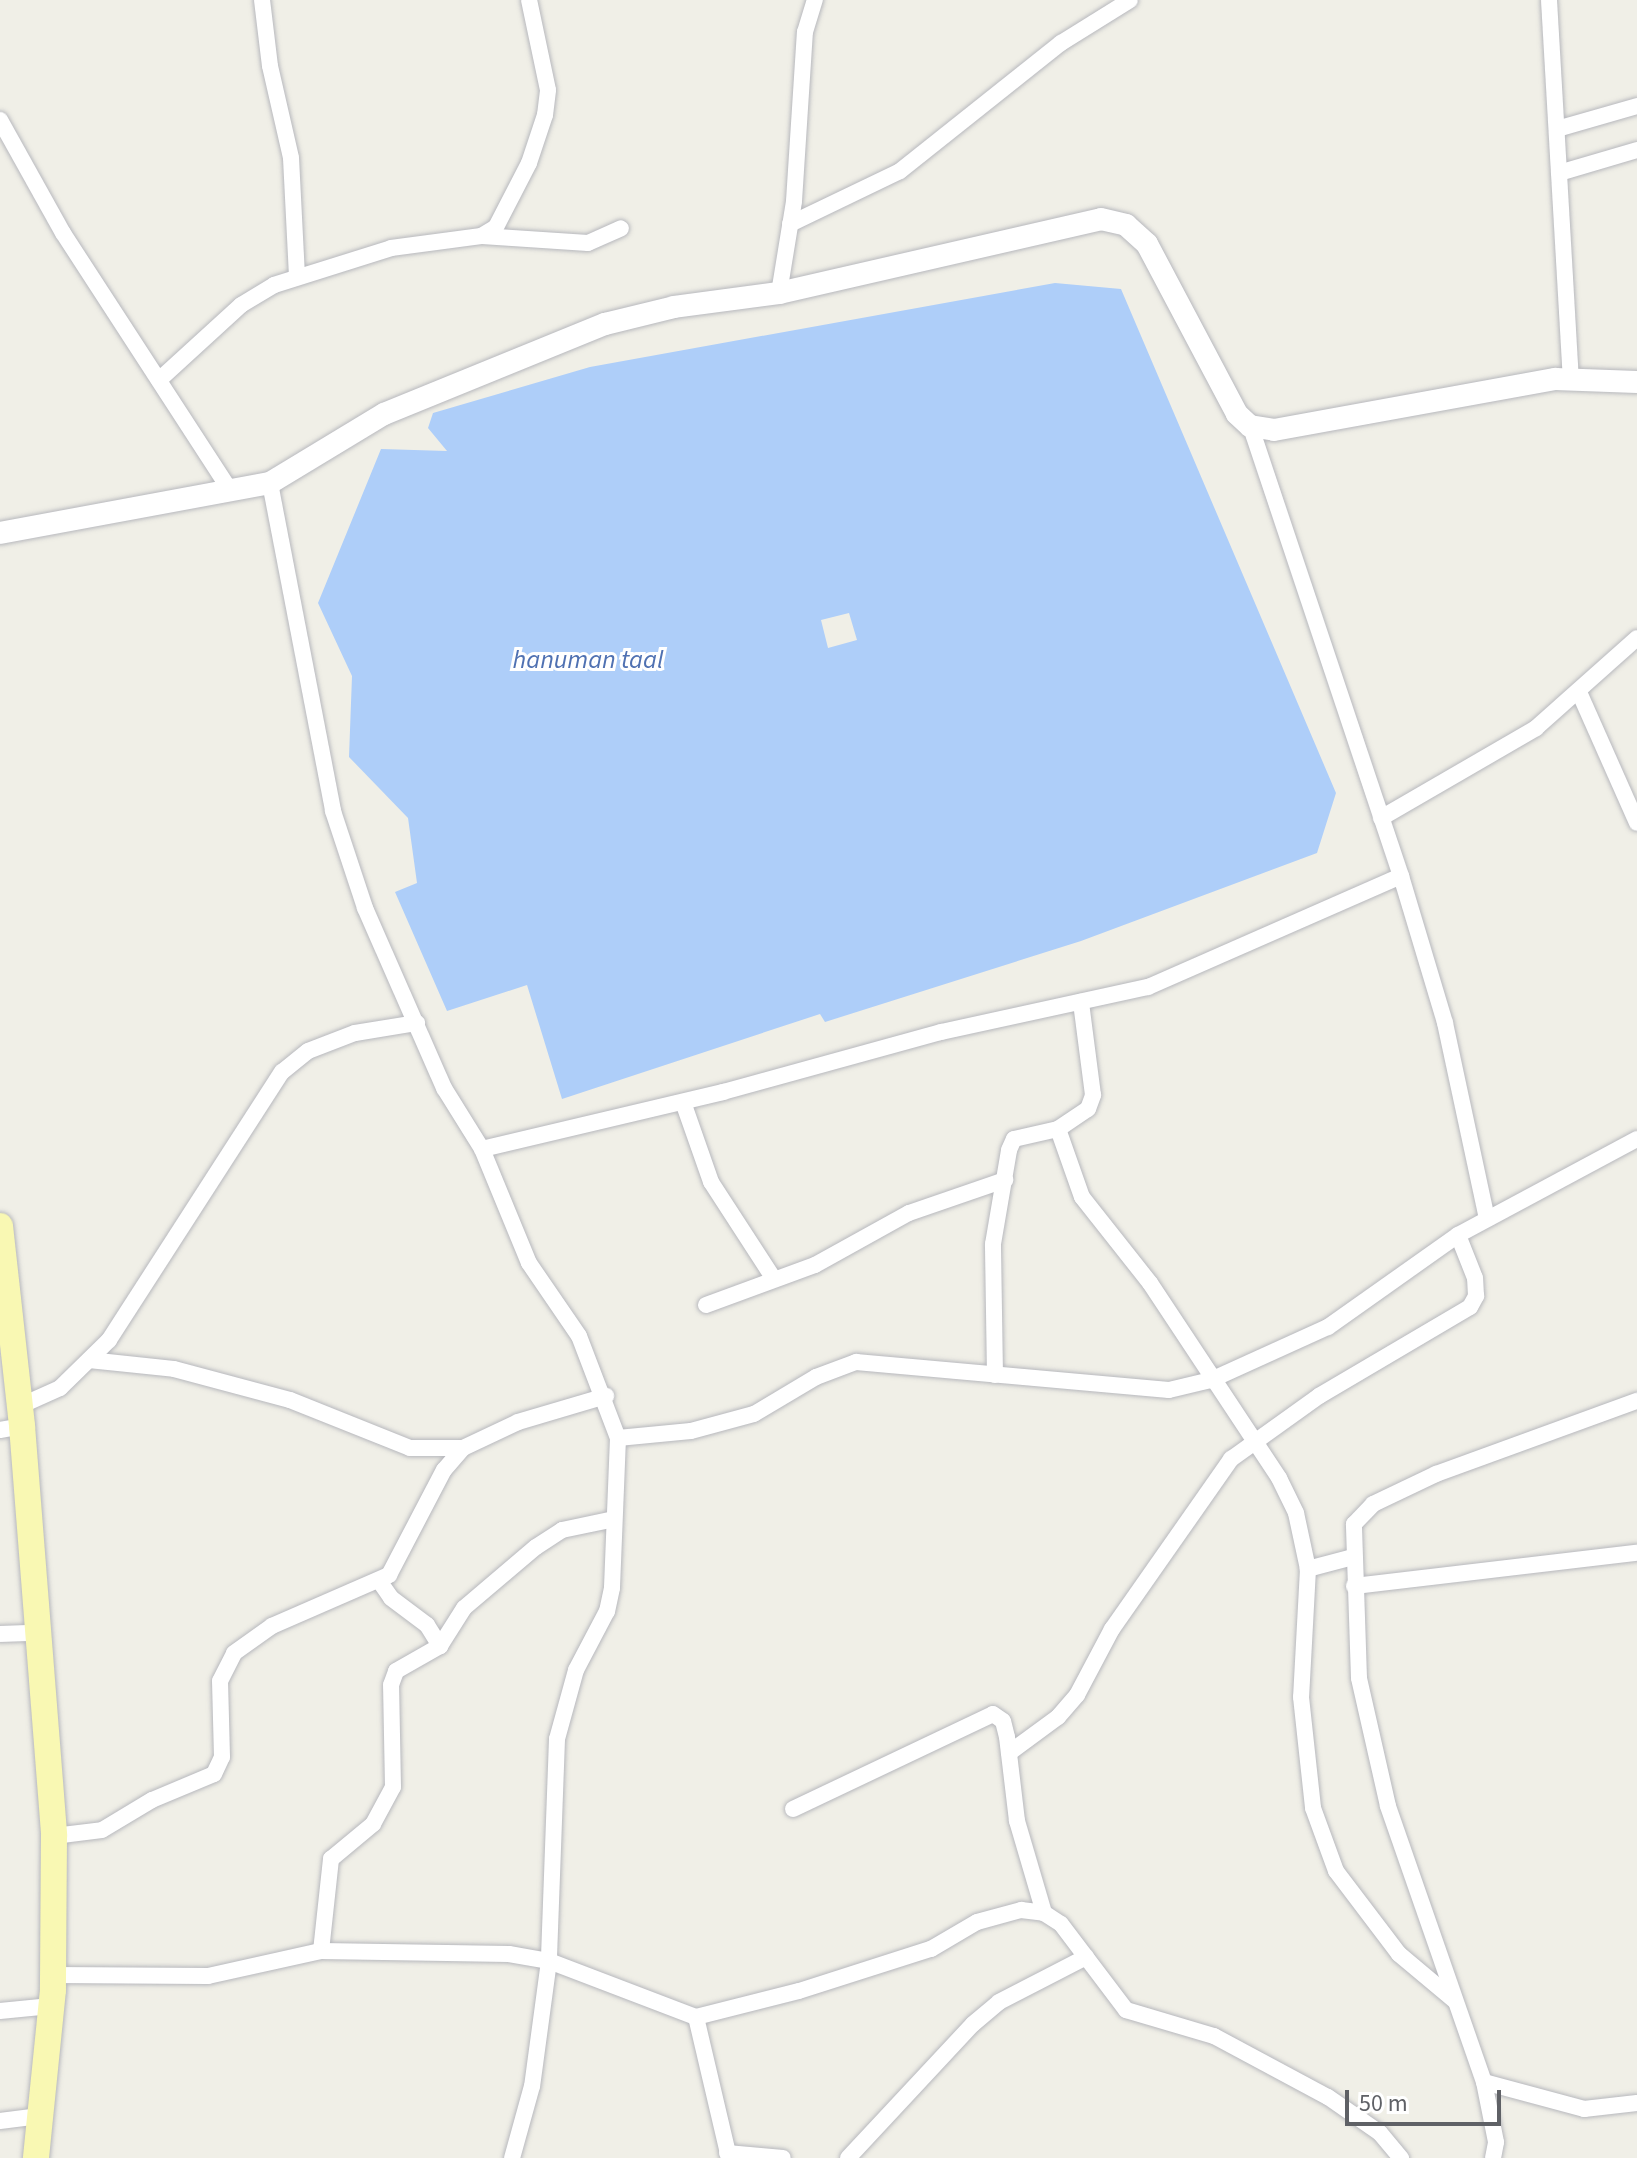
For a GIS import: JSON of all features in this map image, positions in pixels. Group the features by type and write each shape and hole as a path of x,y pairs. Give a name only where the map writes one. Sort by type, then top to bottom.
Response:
{"main road":[{"path":"0,1226 14,1421 54,1836 53,1975 36,2158"}],"street":[{"path":"262,0 270,66 291,158 297,276"},
{"path":"481,236 506,214 545,115 548,90 529,0"},
{"path":"779,293 790,224 805,32 815,0"},
{"path":"790,224 900,171 1061,43 1130,0"},
{"path":"1549,0 1571,380"},
{"path":"1557,129 1637,106"},
{"path":"0,120 63,233 231,492"},
{"path":"1559,173 1637,150"},
{"path":"0,533 270,483 384,414 529,351 605,324 674,307 779,293 1070,223 1101,219 1126,225 1147,244 1237,414 1250,426 1401,876 1445,1023 1487,1219"},
{"path":"159,380 241,305 297,276 391,248 481,236 588,243 621,228"},
{"path":"1250,426 1274,430 1571,380 1637,382"},
{"path":"270,483 333,811 365,908 444,1088 482,1149 529,1263 579,1336 606,1396 618,1438 607,1611 576,1670 557,1739 549,1961 532,2086 512,2158"},
{"path":"1381,818 1536,728 1637,638"},
{"path":"1579,692 1637,823"},
{"path":"482,1149 683,1102 941,1032 1148,987 1401,876"},
{"path":"995,1375 993,1244 1014,1139 1058,1129 1080,1118 1093,1095 1081,1002"},
{"path":"14,1421 60,1388 89,1360 139,1296 282,1072 308,1051 355,1033 417,1023"},
{"path":"683,1102 711,1182 774,1279"},
{"path":"1058,1129 1082,1197 1150,1283 1211,1380 1254,1438 1296,1513 1308,1569 1301,1697 1313,1808 1336,1871 1399,1954 1455,2001"},
{"path":"618,1438 691,1431 754,1414 816,1377 856,1362 1169,1390 1211,1380 1328,1327 1458,1235 1637,1139"},
{"path":"706,1305 815,1265 909,1213 1005,1180"},
{"path":"1009,1753 1058,1717 1077,1695 1112,1629 1194,1506 1254,1438 1470,1307 1476,1296 1475,1278 1458,1235"},
{"path":"89,1360 174,1369 290,1400 410,1448 463,1448 518,1422 606,1396"},
{"path":"1493,2158 1496,2142 1484,2082 1388,1806 1359,1678 1354,1524 1373,1504 1520,1439 1637,1401"},
{"path":"54,1836 102,1830 152,1800 214,1774 222,1757 220,1681 234,1653 272,1626 380,1582 400,1561 421,1510 463,1448"},
{"path":"321,1951 331,1859 373,1824 393,1787 391,1685 396,1671 440,1646 464,1608 536,1547 562,1530 614,1519"},
{"path":"1354,1586 1637,1553"},
{"path":"1308,1569 1353,1557"},
{"path":"380,1582 391,1598 427,1625 440,1646"},
{"path":"0,1634 34,1633"},
{"path":"793,1809 981,1717 993,1714 1003,1721 1017,1821 1044,1913"},
{"path":"53,1975 208,1976 321,1951 509,1954 549,1961 696,2017 799,1991 931,1949 977,1922 1021,1910 1044,1913 1061,1924 1126,2010 1214,2036 1328,2097 1380,2133 1401,2158"},
{"path":"848,2158 982,2016 1086,1957"},
{"path":"0,2011 51,2006"},
{"path":"696,2017 728,2156 783,2158"},
{"path":"1484,2082 1584,2109 1637,2103"},
{"path":"0,2121 40,2116"}],"water":[{"name":"hanuman taal","path":"1055,283 1121,289 1336,793 1317,853 1081,941 825,1022 820,1014 562,1099 527,985 447,1011 395,892 417,883 408,818 349,757 352,676 318,603 381,449 447,451 428,428 433,413 590,367","holes":["849,613 857,640 828,648 821,620"]}]}
